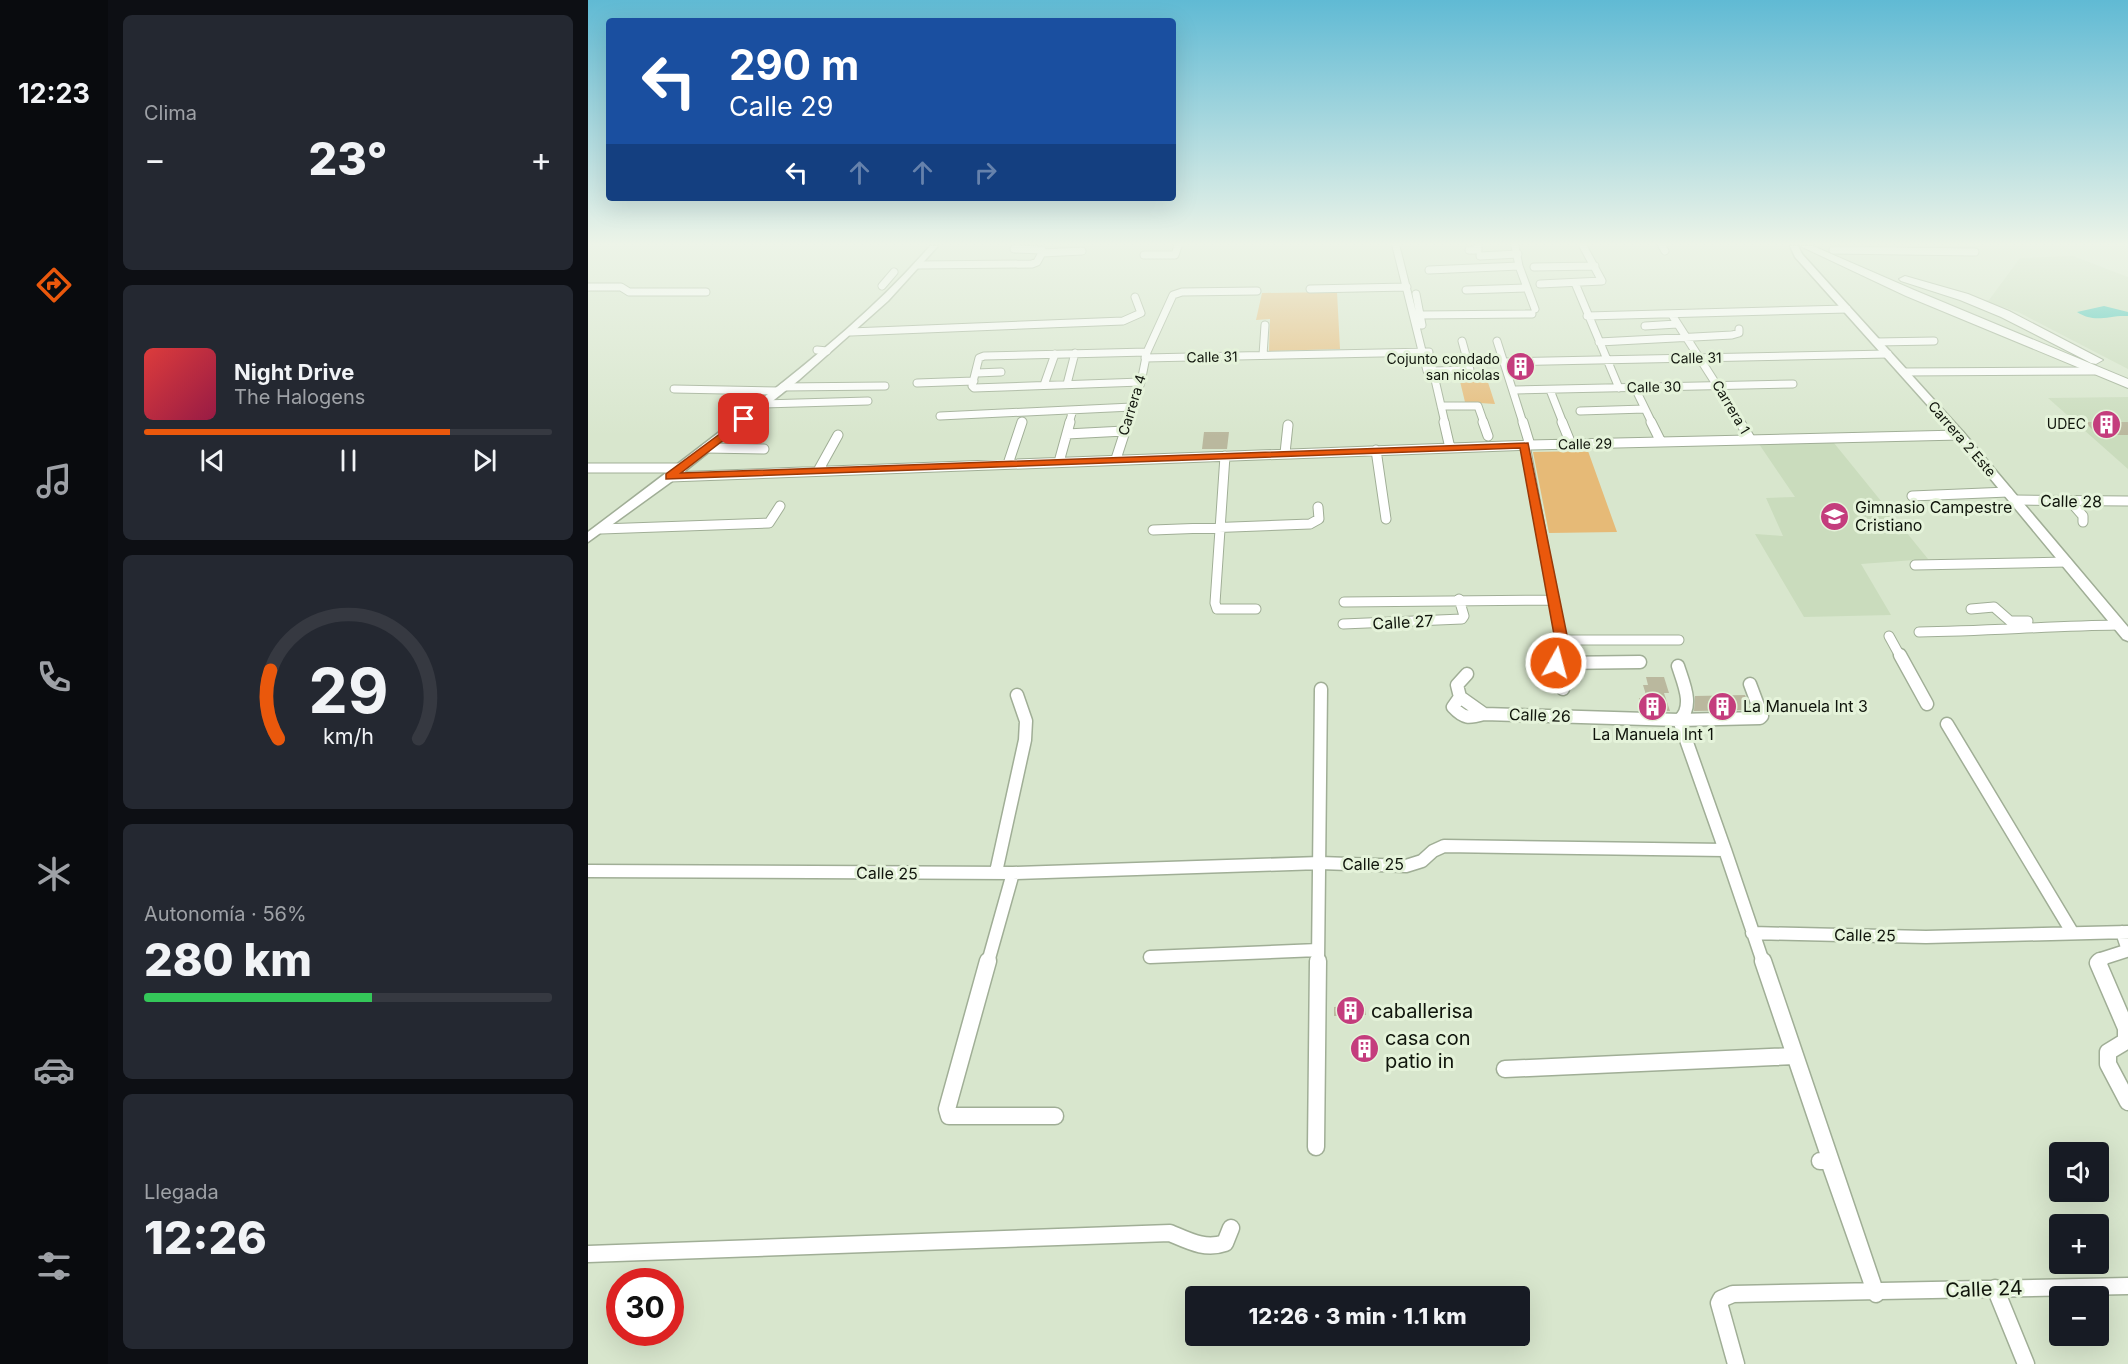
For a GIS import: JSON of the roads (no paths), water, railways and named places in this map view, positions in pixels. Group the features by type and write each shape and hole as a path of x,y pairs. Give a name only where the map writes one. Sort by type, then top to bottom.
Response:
{"highway":[{"path":"1949,310 2094,371 2127,381"},
{"path":"1957,310 1976,310"},
{"path":"1993,310 2057,339 2127,381"},
{"path":"2057,339 2015,322 2004,320 1997,323 2004,329 2127,381"}],"street":[{"path":"588,538 763,404 822,351 851,332 873,310"},
{"path":"851,332 1123,321 1141,313 1140,310"},
{"name":"Carrera 4","path":"1116,459 1141,382 1146,355 1168,310"},
{"path":"1414,310 1441,406 1447,448"},
{"path":"1419,310 1419,328"},
{"path":"1420,315 1534,312 1533,310"},
{"path":"1585,310 1619,388"},
{"path":"1587,316 1828,310"},
{"name":"Carrera 2 Este","path":"1848,310 1960,435 2128,636"},
{"name":"Carrera 1","path":"1672,315 1750,440"},
{"path":"1645,326 1677,324"},
{"path":"1263,355 1265,325"},
{"path":"1599,342 1732,335 1739,333 1739,329"},
{"path":"1430,371 1470,370 1462,341"},
{"path":"1497,341 1515,390 1527,445 1561,640 1556,663 1563,689"},
{"path":"1877,342 1934,341"},
{"name":"Calle 31","path":"974,380 978,358 981,357 1075,353 1263,355 1426,352"},
{"path":"1067,384 1075,353"},
{"path":"1044,385 1055,354"},
{"name":"Calle 31","path":"1505,362 1888,354"},
{"path":"1430,371 1430,387 1447,448"},
{"path":"1904,372 2094,371"},
{"path":"974,380 1001,372"},
{"path":"917,384 974,380 1044,385 1141,382"},
{"name":"Calle 30","path":"1515,390 1792,384"},
{"path":"674,389 885,386"},
{"path":"1635,388 1661,442"},
{"path":"1550,390 1571,444"},
{"path":"763,404 867,400"},
{"path":"1441,406 1478,406 1488,436"},
{"path":"940,417 1132,407"},
{"path":"1581,411 1645,409"},
{"path":"1059,462 1073,410"},
{"path":"1008,464 1022,422"},
{"path":"1285,453 1288,425"},
{"path":"1067,434 1124,431"},
{"path":"818,471 838,435"},
{"name":"Calle 29","path":"670,477 1527,445 1960,435"},
{"path":"706,448 764,449"},
{"path":"1376,450 1386,519"},
{"path":"1225,456 1215,603 1217,609 1256,609"},
{"path":"588,468 682,468"},
{"name":"Calle 28","path":"1912,496 2011,496 2070,501 2128,501"},
{"path":"2070,501 2083,516 2083,522"},
{"path":"601,529 769,523 780,506"},
{"path":"1153,530 1219,529 1317,522 1318,507"},
{"path":"1916,565 2067,562"},
{"path":"1344,602 1459,599 1553,600"},
{"name":"Calle 27","path":"1343,624 1464,618 1459,599"},
{"path":"1971,609 1994,607 2008,620 2017,622 2116,622"},
{"path":"1919,632 2005,631 2025,627 2116,622"},
{"path":"1889,636 1927,704"},
{"path":"1561,640 1679,640"},
{"path":"1556,663 1640,662"},
{"path":"1678,666 1688,697 1684,717 1679,720 1876,1294"},
{"name":"Calle 26","path":"1467,674 1457,685 1460,697 1484,714 1679,720 1760,718 1762,716 1750,684"},
{"path":"1316,1147 1321,689"},
{"path":"996,873 1025,740 1026,721 1017,695"},
{"path":"1947,724 2072,932"},
{"name":"Calle 25","path":"588,871 1012,873 1320,863 1406,866 1422,861 1433,851 1444,846 1725,850"},
{"path":"1012,873 947,1109 949,1116 1054,1116"},
{"path":"2125,932 2126,951 2101,959 2098,963 2126,1028 2126,1041 2108,1052 2108,1064 2128,1102"},
{"name":"Calle 25","path":"1752,933 1926,937 2125,932"},
{"path":"1150,957 1318,950"},
{"path":"1505,1069 1794,1056"},
{"path":"1820,1161 1829,1161 1876,1294"},
{"path":"588,1254 1170,1233 1200,1246 1217,1246 1225,1243 1231,1228"},
{"name":"Calle 24","path":"1736,1364 1719,1304 1721,1299 1733,1294 1876,1294 1995,1288 2128,1286"},
{"path":"1995,1288 2026,1364"}],"water":[{"path":"2119,310 2128,312 2128,316 2090,318 2077,312"}],"place":[{"name":"Cojunto condado san nicolas","path":"1521,367"},
{"name":"UDEC","path":"2107,424"},
{"name":"Gimnasio Campestre Cristiano","path":"1834,516"},
{"name":"La Manuela Int 1","path":"1653,706"},
{"name":"La Manuela Int 3","path":"1722,706"},
{"name":"caballerisa","path":"1350,1011"},
{"name":"casa con patio in","path":"1364,1049"}]}
